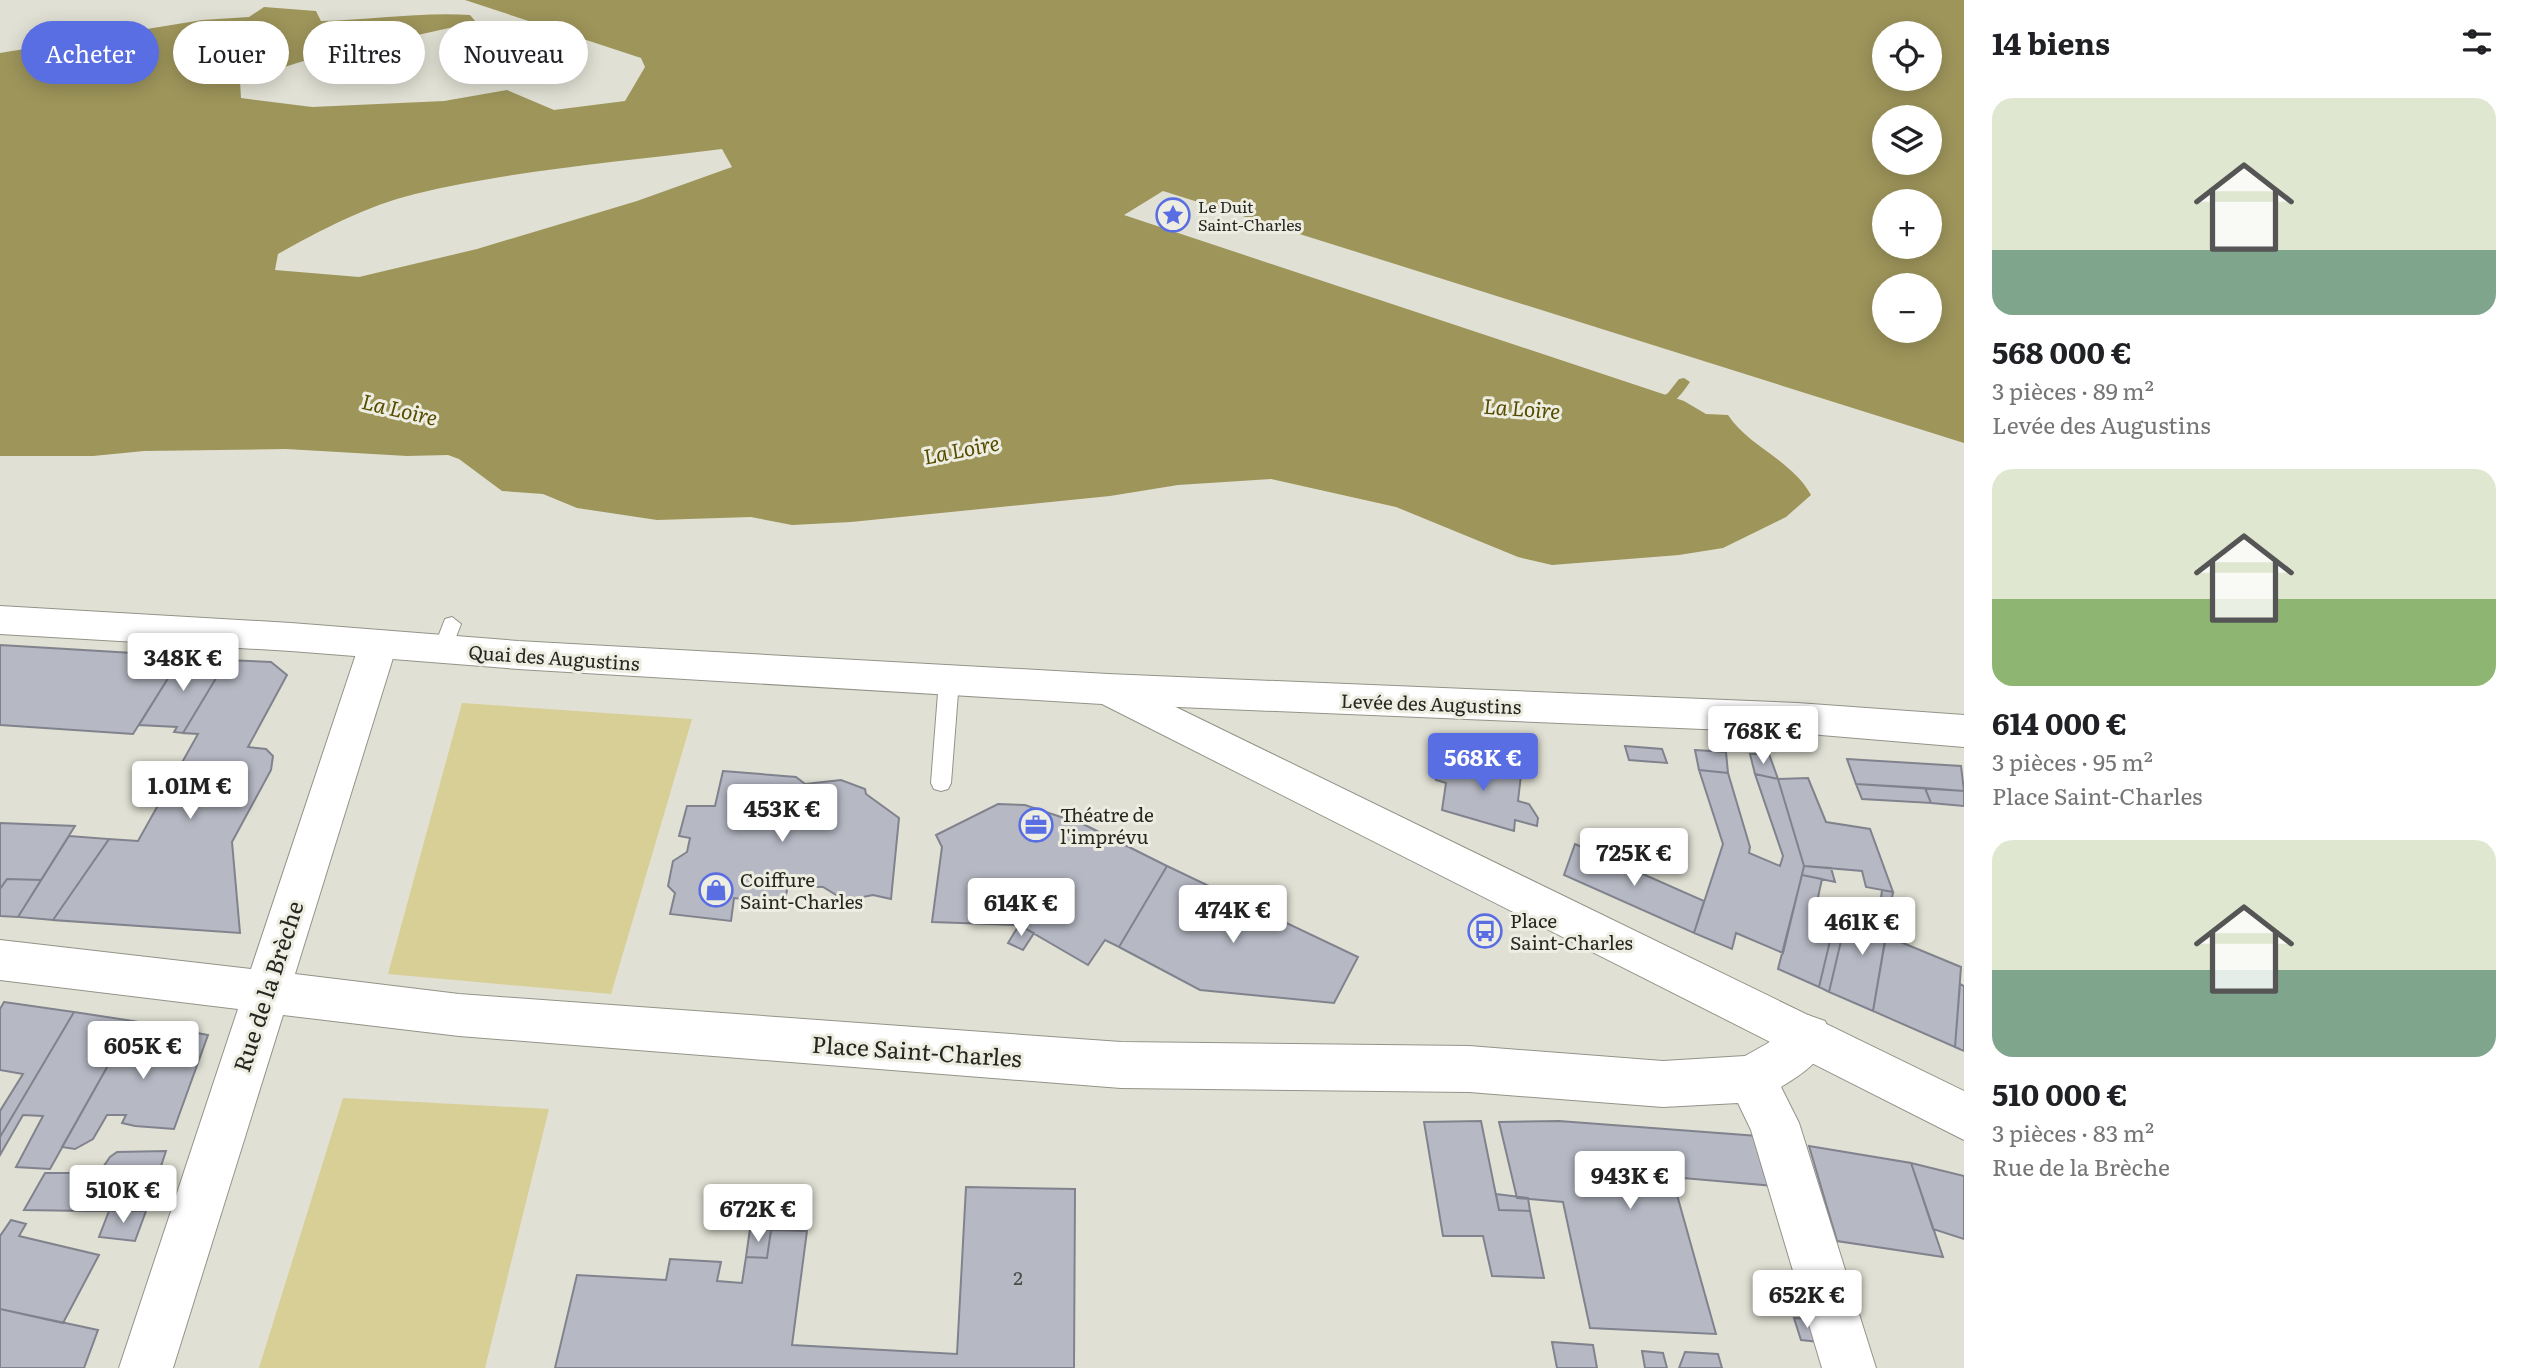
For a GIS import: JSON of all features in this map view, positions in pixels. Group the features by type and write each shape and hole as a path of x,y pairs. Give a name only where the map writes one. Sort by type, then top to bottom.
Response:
{"street":[{"name":"Quai des Augustins","path":"0,620 291,637 378,645 447,637 949,680 1108,689"},
{"name":"Rue de la Brèche","path":"146,1368 378,645"},
{"name":"Levée des Augustins","path":"1108,689 1797,718 1964,731"},
{"path":"1108,689 1964,1116"},
{"name":"Place Saint-Charles","path":"0,960 459,1015 1121,1065 1469,1069 1663,1084 1751,1079 1785,1059 1808,1037"},
{"path":"1751,1079 1774,1123 1849,1368"}],"lane":[{"path":"941,783 949,680"}],"shaded area":[{"path":"462,703 692,719 611,994 388,974"},
{"path":"343,1098 549,1109 485,1368 259,1368"}],"water":[{"path":"465,0 1964,0 1964,443 1163,191 1124,215 1684,401 1706,414 1728,415 1747,436 1793,472 1811,495 1786,517 1723,548 1679,555 1552,565 1518,557 1396,507 1271,479 1178,485 1110,496 851,522 792,525 751,517 657,520 577,508 543,494 502,491 459,459 448,455 407,456 286,449 144,451 93,456 0,456 0,53 21,50 21,84 159,84 159,27 173,25 173,84 240,84 241,98 312,107 444,101 507,90 554,110 625,101 645,67 641,58 588,41 588,21 529,21","holes":["722,149 732,167 637,201 477,249 359,277 275,270 278,254 311,236 344,219 415,194 568,167"]},
{"path":"264,7 316,11 321,21 303,21 303,61 289,66 289,21 196,21 249,17"},
{"path":"470,15 475,21 439,21 439,30 425,33 425,21 321,21"}],"building":[{"path":"0,645 182,656 133,734 0,725"},
{"path":"182,656 227,660 183,733 174,732 177,727 139,725"},
{"path":"227,660 271,662 287,675 248,747 266,749 273,756 271,770 232,842 240,933 53,920 109,839 138,841 198,734 183,733"},
{"path":"1625,746 1662,749 1667,763 1629,760"},
{"path":"1695,750 1726,752 1728,773 1699,770"},
{"path":"1750,754 1769,754 1778,779 1755,774"},
{"path":"1450,756 1521,775 1518,801 1529,804 1538,818 1537,826 1515,820 1514,831 1442,810 1446,783 1436,780 1432,774 1434,761 1440,758 1449,761"},
{"path":"1847,759 1961,766 1964,791 1856,784"},
{"path":"1699,770 1728,773 1750,847 1749,853 1780,866 1783,856 1755,774 1778,779 1804,866 1783,953 1736,933 1732,949 1694,933 1723,844"},
{"path":"723,771 796,777 805,784 841,780 865,789 866,794 899,818 891,899 873,895 853,899 838,896 823,887 788,886 784,904 734,898 731,921 670,914 675,893 668,886 673,861 687,852 690,838 679,836 687,806 715,806"},
{"path":"1808,778 1826,822 1870,829 1893,892 1866,887 1862,871 1804,866 1778,779"},
{"path":"1856,784 1925,788 1931,803 1862,799"},
{"path":"1925,788 1964,791 1964,806 1931,803"},
{"path":"998,804 1025,805 1085,825 1167,866 1119,947 1105,940 1088,965 1019,925 932,922 942,847 936,835"},
{"path":"0,823 75,826 41,880 7,879 0,889"},
{"path":"69,836 109,839 53,920 18,917"},
{"path":"1575,844 1704,901 1694,933 1564,875"},
{"path":"1167,866 1358,957 1334,1003 1200,990 1119,947"},
{"path":"1804,866 1831,868 1835,882 1802,875"},
{"path":"1802,875 1822,879 1815,911 1835,920 1819,987 1778,969"},
{"path":"7,879 41,880 18,917 0,916 0,889"},
{"path":"1882,890 1893,892 1873,1011 1829,992 1845,924 1867,933 1871,902 1880,906"},
{"path":"1835,920 1845,924 1829,992 1819,987"},
{"path":"1019,925 1034,933 1023,950 1008,943"},
{"path":"1886,936 1961,967 1955,1047 1873,1011"},
{"path":"1960,984 1964,986 1964,1051 1955,1047"},
{"path":"4,1002 74,1012 0,1137 0,1111 23,1074 0,1070 0,1009"},
{"path":"74,1012 133,1021 50,1169 16,1167 43,1116 23,1115 0,1155 0,1137"},
{"path":"133,1021 208,1035 174,1129 135,1126 122,1123 126,1115 107,1115 93,1139 75,1149 62,1147"},
{"path":"1481,1121 1499,1210 1530,1211 1544,1278 1492,1276 1483,1236 1443,1236 1424,1122"},
{"path":"1559,1121 1758,1136 1775,1186 1672,1177 1716,1334 1590,1328 1563,1202 1517,1198 1499,1122"},
{"path":"1809,1146 1911,1163 1943,1257 1837,1241"},
{"path":"166,1151 146,1211 85,1211 99,1173 110,1157 117,1152"},
{"path":"1911,1163 1964,1176 1964,1239 1933,1229"},
{"path":"45,1173 99,1173 85,1211 24,1210"},
{"path":"966,1187 1075,1189 1074,1368 555,1368 577,1275 666,1280 670,1259 721,1262 717,1281 742,1283 746,1257 767,1258 771,1230 807,1231 792,1345 957,1354"},
{"path":"1496,1194 1528,1198 1530,1211 1499,1210"},
{"path":"109,1211 146,1211 135,1241 99,1237"},
{"path":"11,1220 26,1224 19,1236 99,1255 63,1323 0,1309 0,1236"},
{"path":"750,1229 771,1230 767,1258 746,1257"},
{"path":"0,1309 98,1330 84,1368 0,1368"},
{"path":"1794,1318 1813,1319 1820,1342 1801,1340"},
{"path":"1552,1342 1593,1345 1597,1368 1557,1368"},
{"path":"1642,1351 1663,1353 1667,1368 1645,1368"},
{"path":"1685,1352 1718,1354 1722,1368 1679,1368"}],"waterway":[{"name":"La Loire","path":"1654,408 1673,396 1684,382"}],"place":[{"name":"Le Duit Saint-Charles","path":"1173,215"},
{"name":"Théatre de l'imprévu","path":"1036,825"},
{"name":"Coiffure Saint-Charles","path":"716,890"},
{"name":"Place Saint-Charles","path":"1485,931"}]}
